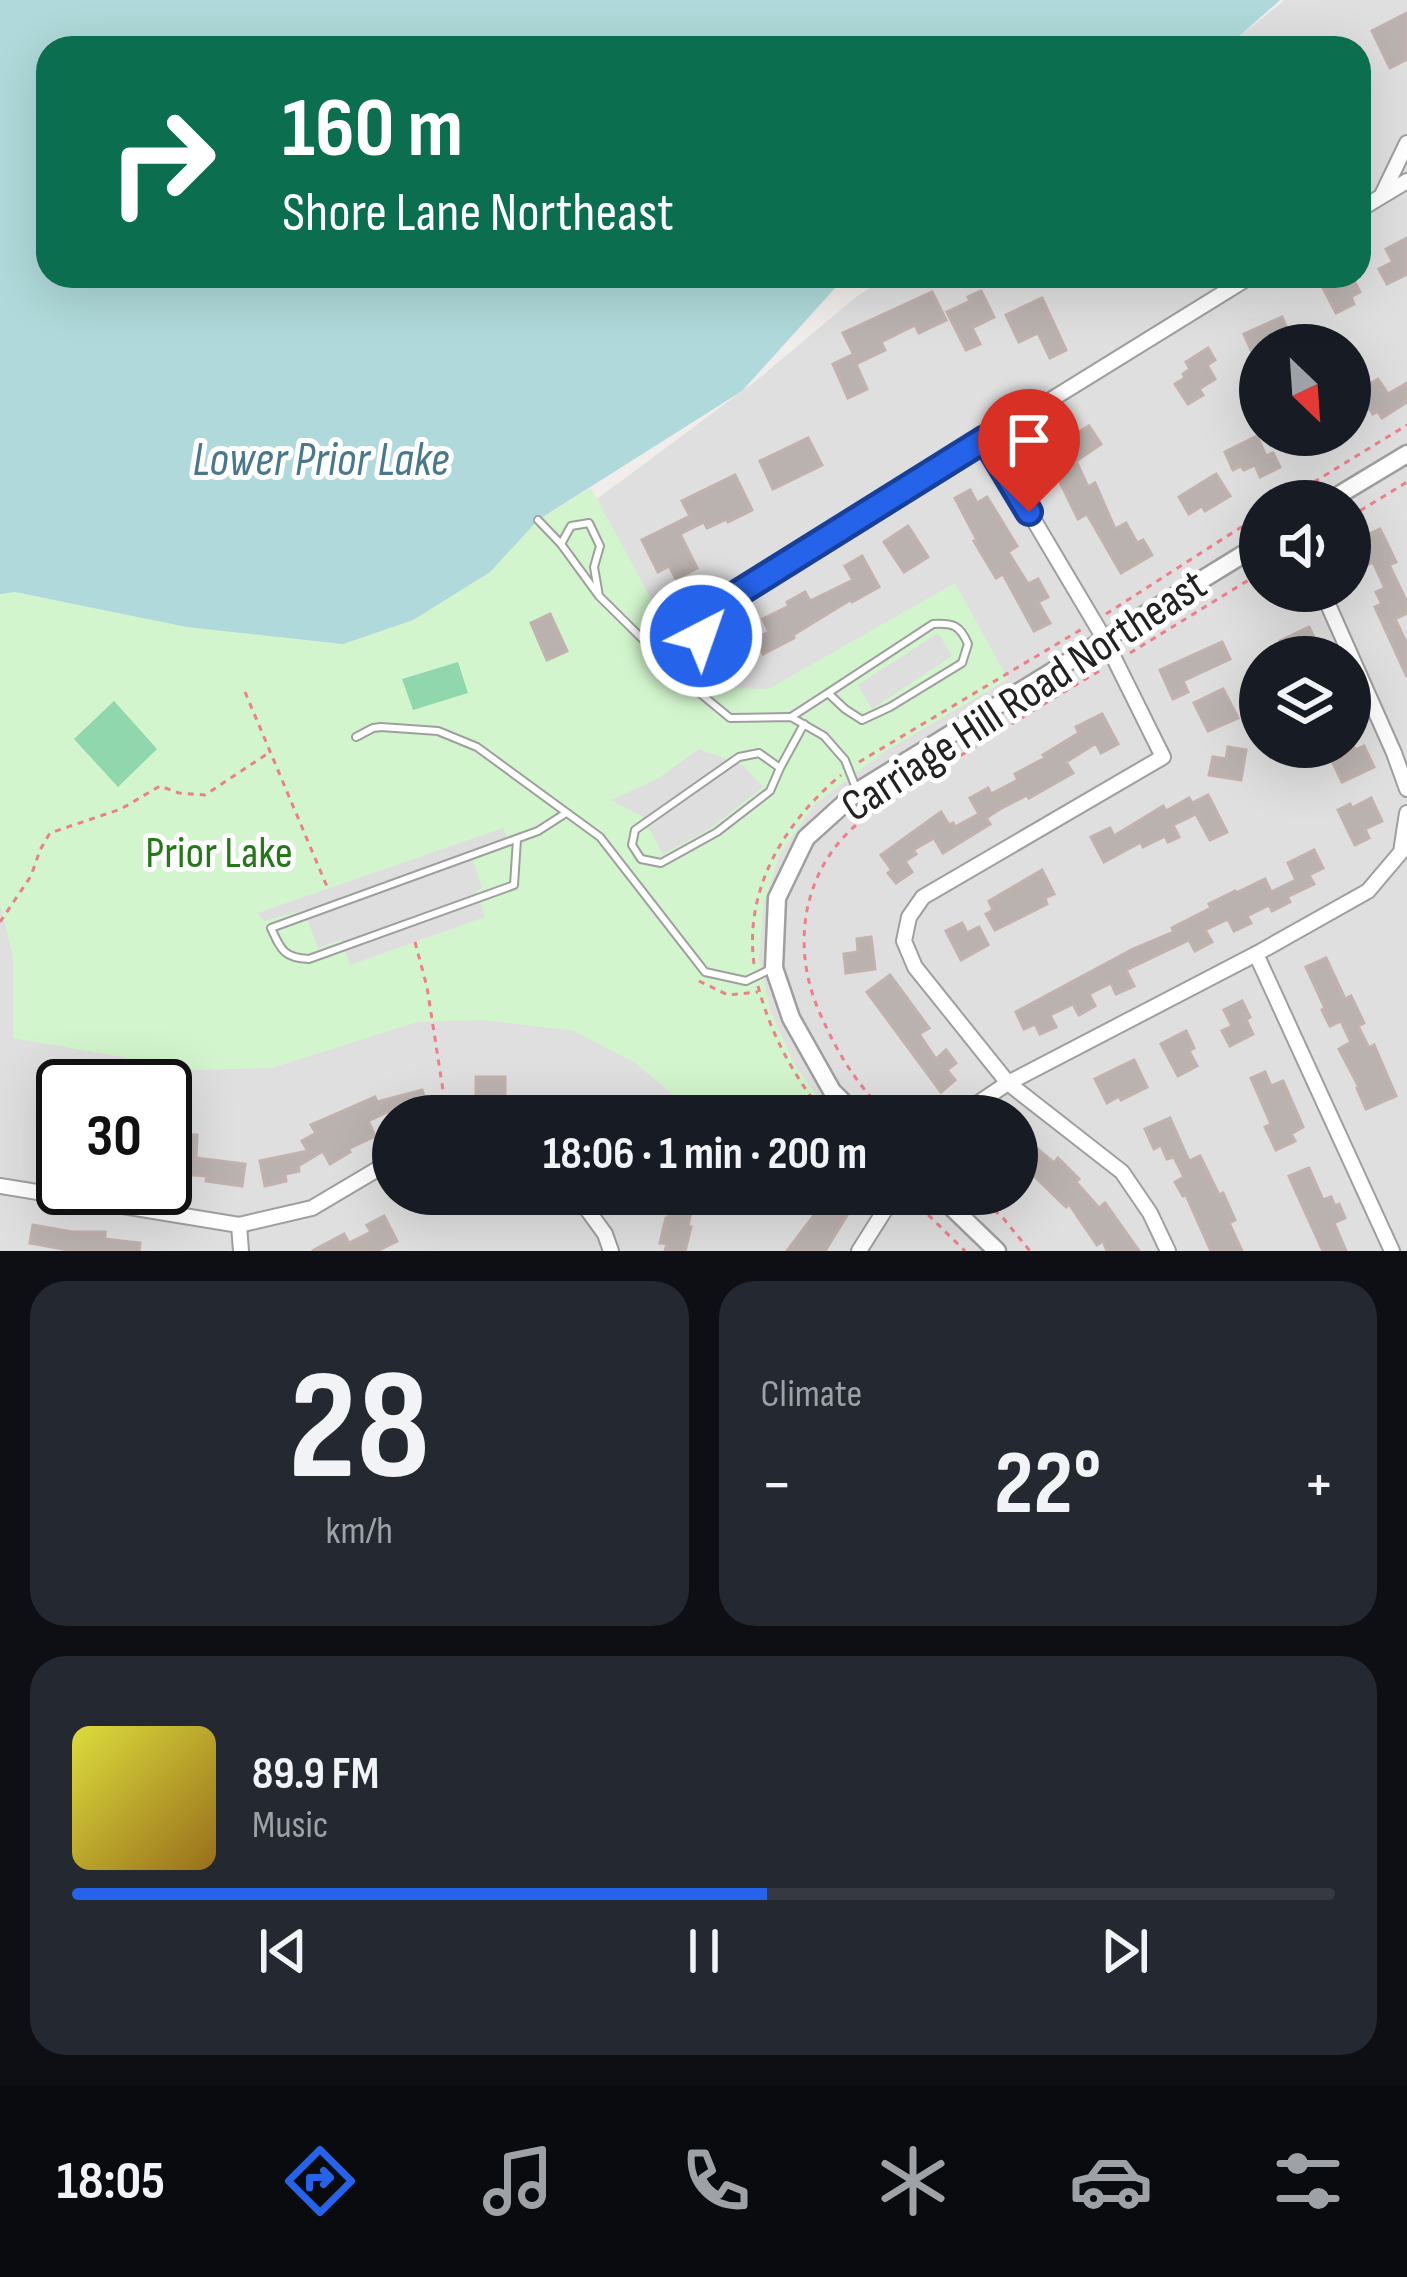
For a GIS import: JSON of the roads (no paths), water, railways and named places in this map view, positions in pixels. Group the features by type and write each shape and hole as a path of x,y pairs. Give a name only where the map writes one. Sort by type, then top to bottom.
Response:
{"street":[{"path":"1382,195 1407,143"},
{"path":"1371,202 1407,181"},
{"path":"701,636 716,607 1230,288"},
{"path":"985,439 1105,640 1163,757 923,897 909,916 904,941 915,967 1008,1083 1122,1172 1168,1251"},
{"path":"1364,480 1407,454"},
{"name":"Carriage Hill Road Northeast","path":"836,1095 791,1018 774,968 777,898 806,838 858,791 1239,557"},
{"path":"1331,612 1407,789"},
{"path":"990,1095 1368,892 1401,852 1407,814"},
{"path":"1256,954 1392,1251"},
{"path":"0,1185 239,1225 312,1208 372,1172"},
{"path":"591,1215 611,1251"},
{"path":"859,1251 882,1215"},
{"path":"960,1215 997,1251"},
{"path":"239,1225 241,1251"}],"lane":[{"path":"538,520 562,544 599,596 730,718 791,717 804,724 824,736 845,760 858,791"},
{"path":"562,544 571,526 589,524 600,546 594,567 599,596"},
{"path":"791,717 933,624 951,623 962,629 968,644 962,662 890,707 862,720 828,693"},
{"path":"780,768 759,753 739,757 635,830 632,845 641,859 661,863 717,832 770,791 804,724"},
{"path":"356,737 381,727 438,731 477,747 601,837 705,972 746,980 774,968"},
{"path":"517,839 514,885 309,958 293,958 280,947 271,928 538,831 566,813"}],"water":[{"name":"Lower Prior Lake","path":"0,0 1280,0 1240,36 36,36 36,288 835,288 742,391 538,520 490,572 413,620 343,644 187,627 15,592 0,594"}],"park label":[{"name":"Prior Lake","path":"219,851"}]}
